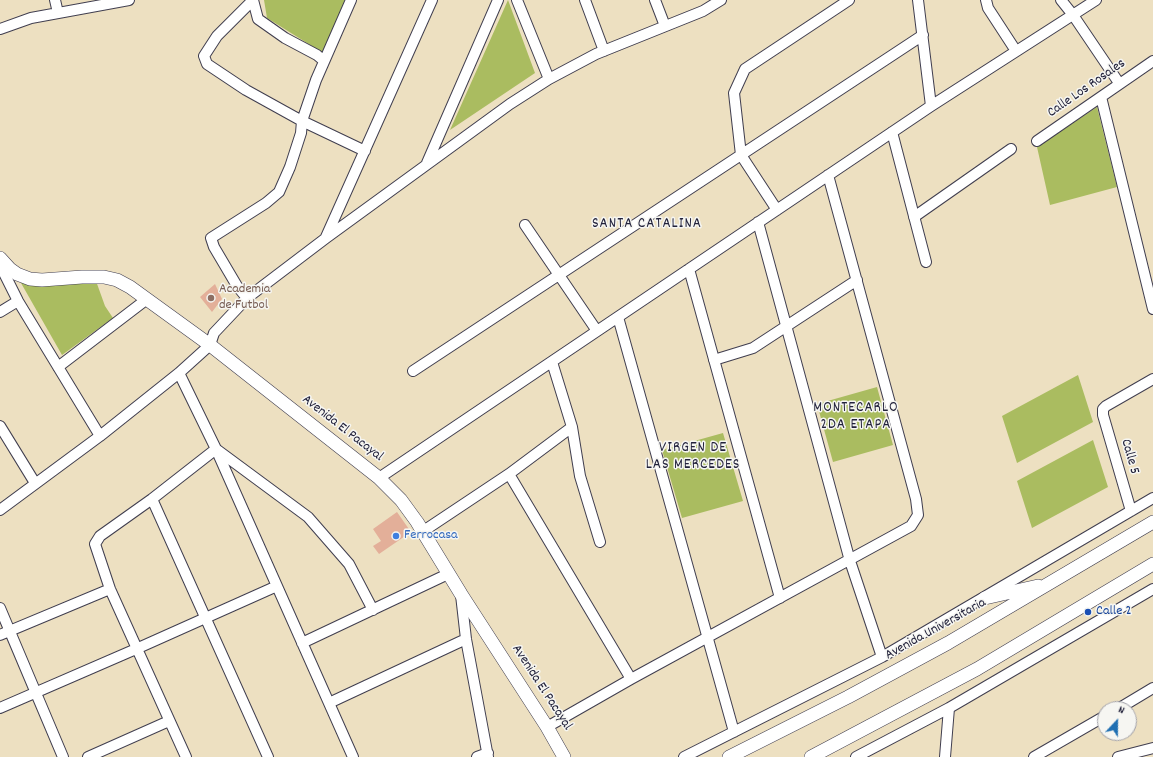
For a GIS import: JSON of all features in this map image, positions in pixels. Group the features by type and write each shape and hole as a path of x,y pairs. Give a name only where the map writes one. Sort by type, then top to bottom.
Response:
{"street":[{"path":"55,0 58,13"},
{"path":"0,29 31,18 126,0"},
{"path":"253,0 258,19 285,38 317,55 324,61"},
{"path":"253,0 217,36 204,56 207,64 246,90 302,121 365,151"},
{"path":"247,298 237,286 214,247 211,238 266,203 279,192 290,167 300,134 302,121 324,61 351,0"},
{"path":"326,238 432,0"},
{"path":"426,165 498,0"},
{"path":"517,0 549,79"},
{"path":"585,0 604,51"},
{"path":"655,0 665,26"},
{"path":"0,510 100,436 179,373 210,345 214,333 247,298 326,238 510,104 549,79 604,51 703,11 721,0"},
{"path":"777,210 741,155 734,93 745,69 849,0"},
{"path":"918,0 932,106"},
{"path":"986,0 988,8 1016,51"},
{"path":"1061,0 1073,15 1119,83"},
{"path":"379,478 892,132 1096,0"},
{"path":"413,371 923,35"},
{"name":"Calle Los Rosales","path":"1037,140 1153,61"},
{"path":"1101,97 1153,309"},
{"path":"892,132 926,262"},
{"path":"914,217 1011,149"},
{"path":"548,727 631,679 850,561 911,526 918,515 916,499 828,175"},
{"path":"758,222 850,561 882,657"},
{"path":"525,225 597,332"},
{"name":"Avenida El Pacayal","path":"0,258 16,274 30,279 42,280 82,277 104,278 116,280 123,284 147,299 210,345 379,478 401,500 548,727 564,757"},
{"path":"0,265 18,301 100,436"},
{"path":"689,269 780,598"},
{"path":"714,360 753,348 856,280"},
{"path":"58,367 147,299"},
{"path":"0,312 18,301"},
{"path":"618,317 734,732"},
{"path":"552,362 572,427 580,476 600,542"},
{"path":"179,373 216,449 353,757"},
{"name":"Calle 5","path":"1131,511 1103,415 1103,409 1106,406 1152,383"},
{"path":"422,532 509,474 572,427"},
{"path":"0,428 35,483"},
{"path":"186,757 110,589 95,544 100,536 152,499 216,449"},
{"path":"216,449 308,517 349,564 373,610"},
{"path":"509,474 631,679"},
{"path":"684,757 882,657 985,598 1153,498"},
{"path":"152,499 268,757"},
{"name":"Avenida Universitaria","path":"729,757 848,697 935,650 1153,522"},
{"path":"811,757 977,669 1153,564"},
{"path":"302,643 448,574"},
{"path":"985,598 1049,583"},
{"path":"0,708 277,586"},
{"path":"5,633 110,589"},
{"path":"856,757 950,708 1153,589"},
{"path":"461,594 466,639 488,755 477,757"},
{"path":"0,608 5,633 35,692 62,757"},
{"path":"329,703 466,639"},
{"path":"1131,701 1153,688"},
{"path":"946,757 950,708"},
{"path":"88,757 169,721"},
{"path":"1034,757 1097,721"},
{"path":"1118,757 1153,748"}],"green space":[{"path":"264,0 346,0 323,53 267,18"},
{"path":"508,0 535,73 450,130"},
{"path":"1097,107 1117,187 1050,205 1037,147"},
{"path":"96,281 105,306 113,318 62,355 21,283"},
{"path":"1078,375 1093,422 1017,463 1002,416"},
{"path":"877,387 893,445 833,462 817,404"},
{"path":"723,433 743,501 682,518 662,450"},
{"path":"1093,440 1108,487 1032,528 1017,481"}],"building":[{"name":"Academia de Futbol","path":"215,284 222,299 212,312 200,297"},
{"path":"397,512 411,532 379,554 373,546 381,541 373,529"}],"place":[{"name":"Academia de Futbol","path":"211,298"},
{"name":"Ferrocasa","path":"396,536"},
{"name":"Calle 2","path":"1088,612"}],"district":[{"name":"SANTA CATALINA","path":"647,225"},
{"name":"MONTECARLO 2DA ETAPA","path":"856,418"},
{"name":"VIRGEN DE LAS MERCEDES","path":"693,458"}]}
